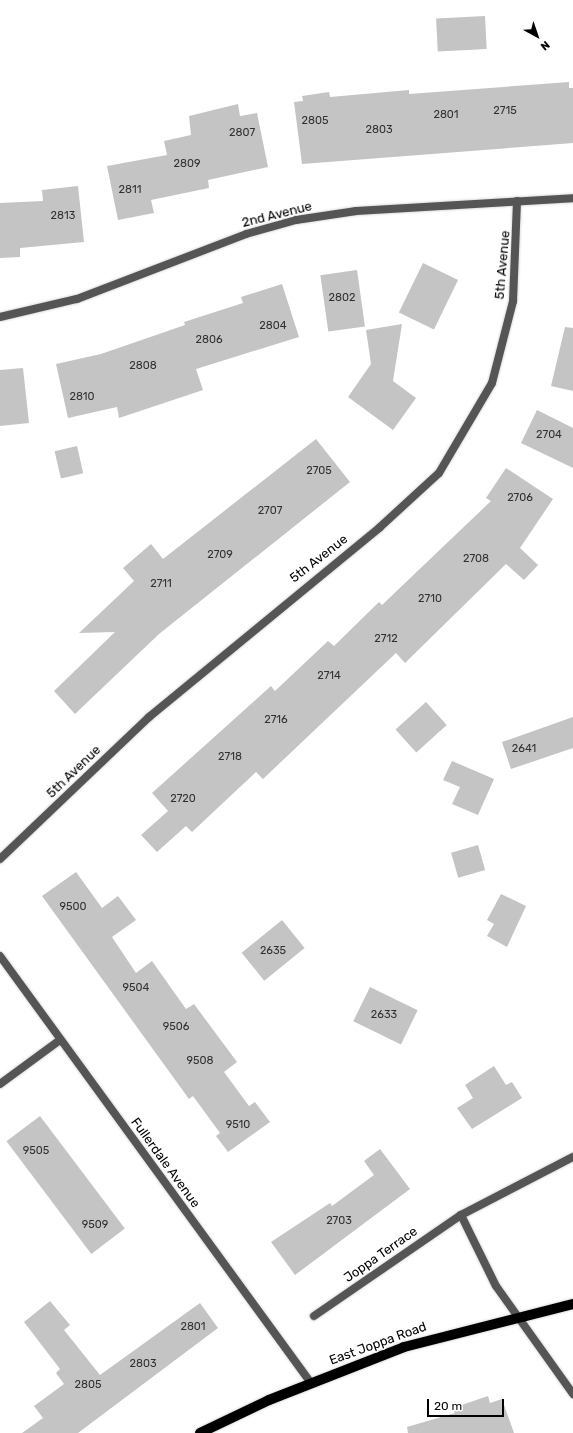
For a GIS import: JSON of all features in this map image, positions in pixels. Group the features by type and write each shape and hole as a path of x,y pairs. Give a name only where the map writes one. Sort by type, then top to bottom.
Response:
{"main road":[{"name":"East Joppa Road","path":"200,1433 311,1383 404,1347 519,1315 573,1304"}],"street":[{"name":"2nd Avenue","path":"0,316 77,298 246,234 296,220 356,212 573,198"},
{"name":"5th Avenue","path":"0,859 150,717 379,528 439,474 492,383 513,301 517,201"},
{"name":"Fullerdale Avenue","path":"0,956 311,1383"},
{"path":"0,1084 60,1040"},
{"name":"Joppa Terrace","path":"314,1316 461,1215 541,1170 573,1157"},
{"path":"461,1215 484,1268 519,1315 573,1394"}],"building":[{"path":"485,16 487,49 438,52 436,19"},
{"path":"569,82 569,88 573,88 573,143 302,164 294,102 303,101 302,96 329,92 330,97 409,90 409,94"},
{"path":"238,104 240,116 257,113 268,167 208,180 209,188 151,200 154,213 118,220 107,166 167,155 164,141 191,135 189,116"},
{"path":"78,186 84,242 20,248 20,257 0,258 0,203 43,201 42,190"},
{"path":"423,263 458,280 434,330 399,312"},
{"path":"357,270 365,326 328,332 320,275"},
{"path":"282,284 299,337 196,369 203,390 119,418 117,407 68,418 56,364 101,354 185,325 184,322 243,303 241,297"},
{"path":"402,324 393,381 416,398 393,430 348,397 371,364 366,330"},
{"path":"565,327 573,328 573,391 551,386"},
{"path":"23,368 29,423 0,426 0,370"},
{"path":"537,410 573,428 573,468 521,443"},
{"path":"316,439 350,482 159,634 75,714 54,691 115,632 79,633 134,581 123,568 151,544 163,559"},
{"path":"77,446 83,473 61,478 55,451"},
{"path":"506,468 553,499 520,548 538,565 524,580 506,564 405,663 396,653 263,779 256,772 192,832 186,826 157,852 141,835 168,811 152,793 271,686 275,691 328,641 334,646 379,602 382,605 491,501 486,498"},
{"path":"426,702 447,725 416,752 396,729"},
{"path":"573,717 573,748 511,769 502,742"},
{"path":"452,761 494,779 478,815 452,804 460,787 443,780"},
{"path":"478,845 485,870 458,878 451,853"},
{"path":"76,872 102,908 118,896 136,920 112,937 136,973 152,961 186,1009 194,1004 237,1062 224,1072 249,1106 255,1102 270,1122 228,1152 216,1136 220,1133 193,1096 189,1099 42,896"},
{"path":"501,894 526,906 507,947 487,936 494,924 487,920"},
{"path":"282,920 305,948 264,981 242,953"},
{"path":"370,987 418,1010 401,1044 353,1021"},
{"path":"494,1066 506,1085 512,1082 522,1098 472,1129 457,1108 473,1098 465,1085"},
{"path":"40,1116 125,1229 91,1254 6,1141"},
{"path":"380,1149 410,1189 295,1275 271,1242 330,1203 332,1206 374,1175 364,1161"},
{"path":"50,1301 70,1325 64,1330 100,1375 200,1303 218,1328 78,1433 22,1433 43,1418 34,1406 64,1384 56,1373 60,1369 24,1322"},
{"path":"488,1396 490,1403 502,1399 514,1433 408,1433 407,1427 455,1413 453,1408"}]}
